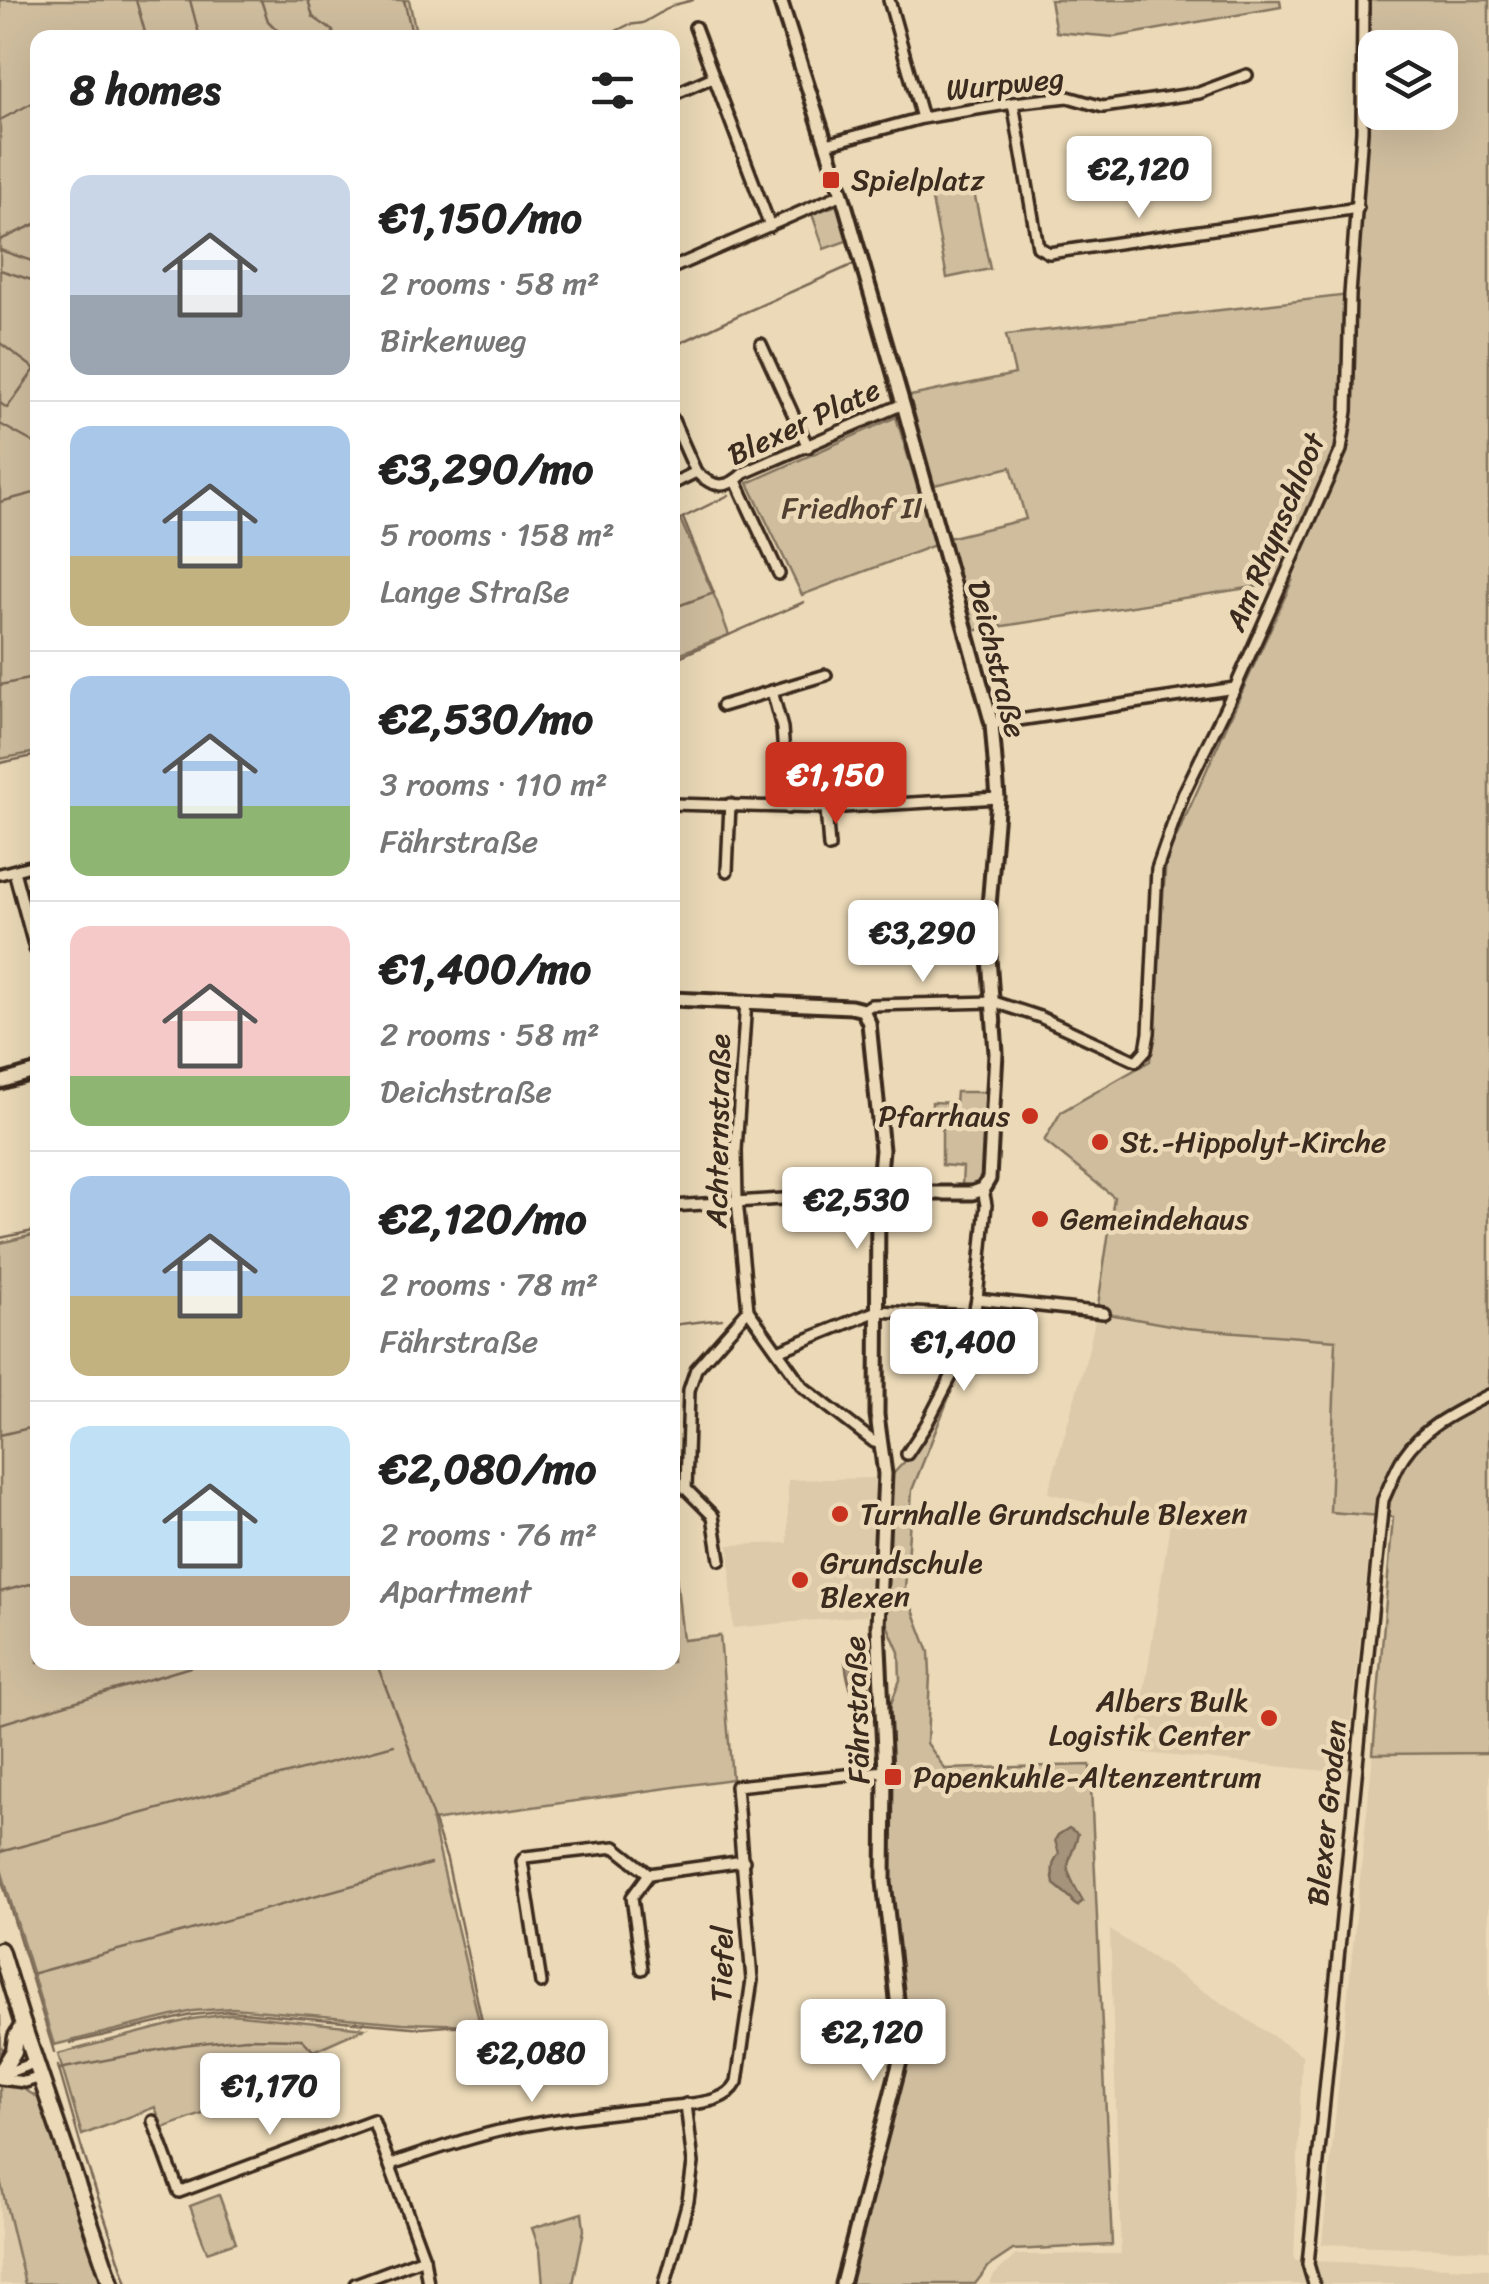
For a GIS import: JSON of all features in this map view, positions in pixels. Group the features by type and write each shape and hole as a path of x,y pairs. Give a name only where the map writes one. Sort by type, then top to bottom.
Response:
{"main road":[{"path":"0,1950 111,2284"},
{"path":"0,2076 23,2025"}],"street":[{"name":"Deichstraße","path":"780,0 904,404 992,724 998,798 987,930 996,1053 993,1140 989,1179 983,1189 986,1205 976,1300 968,1346 908,1454"},
{"path":"889,0 922,118"},
{"name":"Am Rhynschloot","path":"994,1002 1040,1017 1136,1060 1146,1050 1156,869 1182,794 1235,688 1341,450 1358,208 1363,0"},
{"path":"695,28 770,226"},
{"name":"Wurpweg","path":"826,144 922,118 1068,96 1103,107 1199,93 1247,75"},
{"path":"680,92 714,77"},
{"path":"1014,103 1038,247 1049,253 1358,208"},
{"path":"680,265 842,194"},
{"path":"761,344 808,447"},
{"name":"Blexer Plate","path":"680,480 696,472 718,487 736,481 744,473 904,404"},
{"path":"680,436 696,472"},
{"path":"736,481 779,574"},
{"path":"722,706 826,675"},
{"path":"992,724 1235,688"},
{"path":"772,691 782,728 788,808"},
{"path":"680,804 826,808 998,798"},
{"path":"728,871 730,804"},
{"path":"826,808 830,846"},
{"path":"0,874 30,866"},
{"path":"14,871 30,930"},
{"path":"680,999 851,1006 863,1010 871,1005 994,1002"},
{"name":"Achternstraße","path":"746,1002 736,1150 748,1310"},
{"name":"Fährstraße","path":"842,2284 901,2057 884,1882 885,1771 878,1626 885,1474 878,1416 878,1193 882,1159 869,1023 863,1010"},
{"path":"0,1082 30,1073"},
{"path":"680,1205 878,1193 972,1193 983,1189"},
{"path":"976,1300 1104,1313"},
{"path":"720,1560 713,1516 686,1489 689,1390 696,1368 748,1310 803,1386 881,1444"},
{"path":"778,1351 877,1310 972,1316"},
{"name":"Blexer Groden","path":"1314,2284 1308,2264 1384,1500 1402,1458 1415,1442 1441,1420 1489,1395"},
{"name":"Tiefel","path":"390,2164 464,2140 537,2123 723,2098 732,2091 738,2082 752,1980 736,1786 885,1771"},
{"path":"541,1984 524,1857 615,1847 649,1874 744,1861"},
{"path":"642,1968 632,1898 649,1874"},
{"path":"0,2076 26,2082 38,2070"},
{"path":"0,2076 38,2070"},
{"path":"665,2284 688,2201 692,2163 686,2104"},
{"path":"153,2120 179,2192 374,2120 424,2258 428,2284"},
{"path":"355,2284 424,2258"}],"shaded area":[{"path":"1097,1312 1186,1328 1340,1340 1330,1511 1373,1515 1346,1773 1135,1752 1170,1523 1048,1493"},
{"name":"Grundschule Blexen","path":"875,1478 867,1615 733,1628 729,1545 788,1543 788,1480"},
{"path":"866,1637 871,1718 852,1693 845,1662"},
{"path":"1489,1737 1489,2250 1322,2244 1373,1754 1487,1753"},
{"path":"1069,1828 1078,1834 1068,1868 1083,1901 1077,1906 1054,1884 1053,1876 1053,1864 1059,1854 1055,1840"},
{"path":"1110,1930 1302,2055 1294,2260 1489,2269 1489,2284 990,2284 994,2275 1016,2255 1121,2254"},
{"path":"0,2181 25,2284 0,2284"}],"green space":[{"path":"0,0 409,0 415,30 30,30 30,753 0,759"},
{"path":"1050,0 1280,0 1281,7 1115,37 1056,32"},
{"path":"1361,0 1489,0 1487,1753 1373,1754 1393,1517 1330,1512 1336,1340 1186,1328 1097,1312 1114,1197 1044,1141 1061,1112 1150,1061 1166,860 1292,581 971,631 944,539 1026,519 1011,467 930,486 906,397 1015,374 1006,335 1350,295 1362,130 1458,130 1458,30 1361,30"},
{"path":"973,187 990,269 947,278 931,195"},
{"path":"837,205 849,240 824,249 812,214"},
{"name":"Friedhof II","path":"896,417 935,545 802,595 748,483"},
{"path":"680,519 717,602 729,635 680,653"},
{"path":"956,1092 990,1092 983,1174 975,1185 962,1185 963,1167 942,1165 942,1122 932,1121 932,1102 955,1103"},
{"path":"30,1236 30,1670 680,1670 680,1612 683,1640 720,1636 732,1779 432,1821 480,2025 403,2023 233,2008 193,2011 54,2045 0,1866 0,1243"},
{"path":"961,1367 912,1490 905,1589 929,1652 927,1743 945,1769 1090,1765 1112,2245 1013,2250 989,2266 975,2284 848,2284 900,2087 905,2046 892,1912 890,1706 900,1680 899,1652 885,1620 891,1476 909,1457"},
{"path":"231,2014 365,2028 266,2072 237,2102 163,2128 155,2107 82,2135 58,2054 192,2019"},
{"path":"0,2015 1,2047 9,2053 20,2087 39,2098 102,2284 25,2284 0,2180"},
{"path":"219,2195 236,2242 207,2252 190,2206"},
{"path":"582,2213 584,2230 573,2284 543,2284 540,2251 532,2228"}],"waterway":[{"path":"136,0 144,30"},
{"path":"190,0 198,30"},
{"path":"261,0 268,21 277,30"},
{"path":"308,0 313,17 332,30"},
{"path":"404,0 411,30"},
{"path":"618,30 693,0"},
{"path":"0,120 30,104"},
{"path":"0,240 30,227"},
{"path":"0,250 30,260"},
{"path":"680,343 852,265"},
{"path":"0,270 30,279"},
{"path":"0,343 30,365"},
{"path":"0,403 7,408 30,376"},
{"path":"0,424 30,441"},
{"path":"0,502 30,494"},
{"path":"680,519 729,495"},
{"path":"680,605 714,593 683,518"},
{"path":"680,656 804,602"},
{"path":"0,685 30,679"},
{"path":"0,763 30,757"},
{"path":"0,1238 30,1232"},
{"path":"680,1324 722,1319"},
{"path":"0,1435 30,1428"},
{"path":"0,1592 30,1584"},
{"path":"0,1724 180,1670"},
{"path":"71,2043 192,2015 230,2011 423,2028 483,2026 447,1860 379,1670"},
{"path":"0,1852 394,1745"},
{"path":"31,1974 430,1864"},
{"path":"0,1874 54,2052"},
{"path":"59,2069 183,2045 246,2038 302,2039 319,2057"},
{"path":"58,2066 127,2284"}],"place":[{"name":"Spielplatz","path":"831,180"},
{"name":"Pfarrhaus","path":"1030,1116"},
{"name":"St.-Hippolyt-Kirche","path":"1100,1142"},
{"name":"Gemeindehaus","path":"1040,1219"},
{"name":"Turnhalle Grundschule Blexen","path":"840,1514"},
{"name":"Grundschule Blexen","path":"800,1580"},
{"name":"Albers Bulk Logistik Center","path":"1269,1718"},
{"name":"Papenkuhle-Altenzentrum","path":"893,1777"}]}
